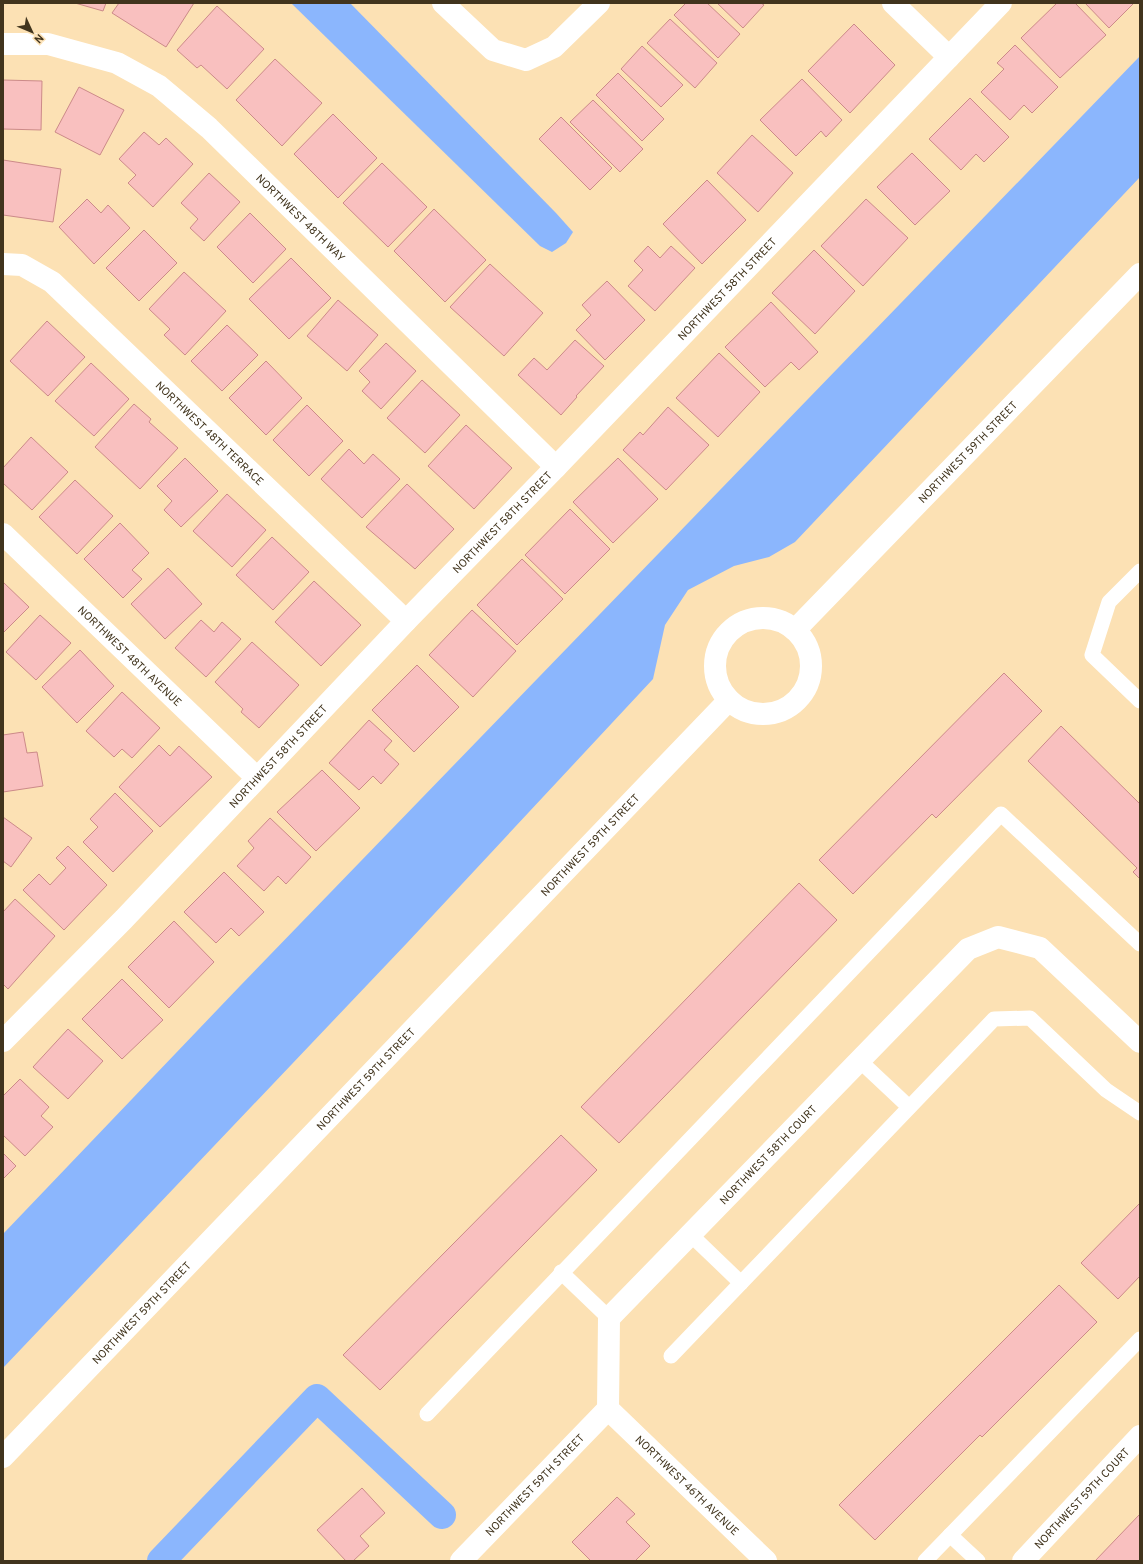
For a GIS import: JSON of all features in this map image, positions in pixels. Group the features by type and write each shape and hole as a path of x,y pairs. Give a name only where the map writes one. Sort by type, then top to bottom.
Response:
{"street":[{"path":"443,3 493,50 526,60 554,47 599,3"},
{"path":"893,3 949,57"},
{"name":"NORTHWEST 58TH STREET","path":"3,1041 124,919 406,621 556,467 1001,3"},
{"name":"NORTHWEST 48TH WAY","path":"3,44 48,44 117,63 159,86 209,128 556,467"},
{"name":"NORTHWEST 48TH TERRACE","path":"3,264 22,265 52,282 406,621"},
{"name":"NORTHWEST 59TH STREET","path":"795,630 1140,274"},
{"name":"NORTHWEST 48TH AVENUE","path":"3,534 257,778"},
{"path":"768,618 783,622 795,630 804,641 809,654 811,668 808,681 802,694 786,707 767,714 753,713 740,708 729,700 720,688 715,674 715,659 719,645 728,633 740,624 754,619 768,618"},
{"name":"NORTHWEST 59TH STREET","path":"3,1457 729,700"},
{"name":"NORTHWEST 58TH COURT","path":"609,1318 968,949 998,937 1040,948 1140,1042"},
{"path":"608,1409 609,1318"},
{"name":"NORTHWEST 59TH STREET","path":"460,1561 608,1409"},
{"name":"NORTHWEST 46TH AVENUE","path":"608,1409 766,1561"},
{"name":"NORTHWEST 59TH COURT","path":"1023,1561 1140,1436"}],"lane":[{"path":"1140,571 1109,602 1092,655 1140,701"},
{"path":"427,1414 561,1272 1002,814 1140,944"},
{"path":"671,1356 994,1019 1030,1018 1106,1090 1140,1113"},
{"path":"860,1061 909,1107"},
{"path":"690,1235 741,1283"},
{"path":"561,1272 609,1318"},
{"path":"925,1561 1140,1338"},
{"path":"950,1535 978,1561"}],"water":[{"path":"291,3 350,3 556,213 573,232 566,243 552,252 540,246"},
{"path":"1140,56 1140,177 795,542 769,557 734,566 688,590 665,625 653,679 407,943 3,1368 3,1234 240,986"}],"building":[{"path":"75,3 106,3 103,11"},
{"path":"119,3 194,3 166,47 112,13"},
{"path":"686,3 707,3 740,34 718,58 674,15"},
{"path":"717,3 761,3 764,5 743,28"},
{"path":"1057,3 1075,3 1106,35 1060,78 1021,38"},
{"path":"1085,3 1134,3 1109,28"},
{"path":"217,6 264,49 227,89 201,65 197,68 177,50"},
{"path":"670,19 717,63 695,88 647,43"},
{"path":"854,24 895,65 850,113 808,71"},
{"path":"1015,45 1058,87 1032,113 1024,105 1010,120 981,92 1004,69 997,63"},
{"path":"642,46 683,85 661,107 621,69"},
{"path":"275,59 322,103 282,146 236,100"},
{"path":"618,73 664,119 642,141 596,95"},
{"path":"802,79 842,120 826,137 821,131 796,156 760,120"},
{"path":"3,80 42,81 41,130 3,129"},
{"path":"79,87 124,110 100,155 55,132"},
{"path":"970,98 1009,137 984,162 976,154 961,170 929,139"},
{"path":"593,100 643,149 620,172 570,122"},
{"path":"333,114 377,158 338,198 294,154"},
{"path":"561,117 612,168 590,190 539,139"},
{"path":"144,132 159,145 166,138 193,164 153,207 128,183 136,175 119,159"},
{"path":"752,135 793,173 758,212 717,173"},
{"path":"912,153 950,191 915,225 877,187"},
{"path":"3,160 61,169 53,222 3,215"},
{"path":"382,163 427,207 388,247 343,203"},
{"path":"209,173 240,202 204,241 190,228 198,219 181,203"},
{"path":"707,180 746,220 702,264 663,224"},
{"path":"87,199 101,213 108,205 130,228 94,264 59,227"},
{"path":"866,199 908,238 863,286 821,246"},
{"path":"434,209 486,260 445,302 394,251"},
{"path":"250,213 286,249 253,283 217,247"},
{"path":"144,230 177,263 139,301 106,268"},
{"path":"648,246 660,258 671,246 695,268 655,311 628,286 643,270 634,261"},
{"path":"814,250 855,291 815,334 772,293"},
{"path":"291,258 331,298 289,339 249,299"},
{"path":"490,264 543,313 504,356 450,307"},
{"path":"184,272 226,311 185,355 164,335 170,329 149,309"},
{"path":"607,281 645,320 605,360 576,330 591,315 582,305"},
{"path":"338,300 378,335 347,371 307,336"},
{"path":"771,302 818,352 799,370 791,362 765,387 725,347"},
{"path":"47,321 85,357 48,396 10,361"},
{"path":"227,325 258,355 222,391 191,361"},
{"path":"575,340 604,366 576,396 577,397 561,415 518,375 534,358 547,370"},
{"path":"386,343 416,371 381,409 362,391 370,382 359,371"},
{"path":"719,353 760,392 718,437 676,398"},
{"path":"266,361 302,398 266,435 229,398"},
{"path":"91,363 129,399 94,436 55,401"},
{"path":"422,380 460,415 425,453 387,418"},
{"path":"134,404 151,419 149,422 178,448 140,489 95,447"},
{"path":"307,405 343,441 309,476 273,440"},
{"path":"668,407 709,445 666,490 623,450 640,432 643,435"},
{"path":"466,425 512,468 474,509 428,466"},
{"path":"31,437 68,472 32,510 3,483 3,468"},
{"path":"349,449 364,464 373,454 400,479 362,518 321,479"},
{"path":"185,458 218,491 181,527 164,510 172,501 157,486"},
{"path":"618,458 658,499 613,543 573,502"},
{"path":"75,480 113,516 77,554 39,517"},
{"path":"407,484 454,529 415,569 366,527"},
{"path":"227,494 266,530 232,567 193,531"},
{"path":"570,509 610,549 565,594 525,555"},
{"path":"120,523 149,553 132,570 142,579 123,598 84,559"},
{"path":"272,537 309,572 273,610 236,575"},
{"path":"522,559 563,599 517,645 477,605"},
{"path":"168,568 202,604 165,639 131,604"},
{"path":"314,581 361,625 321,666 275,622"},
{"path":"3,582 29,607 3,633"},
{"path":"472,610 516,651 473,697 429,655"},
{"path":"40,615 71,643 36,680 6,652"},
{"path":"201,620 214,632 222,622 241,639 206,677 175,648"},
{"path":"252,642 299,685 259,728 241,712 243,709 215,682"},
{"path":"80,650 114,686 77,723 42,687"},
{"path":"417,665 459,707 414,752 372,710"},
{"path":"1004,673 1042,711 936,818 932,814 853,894 819,860"},
{"path":"122,692 160,728 132,758 122,749 114,757 86,731"},
{"path":"369,720 392,741 384,750 399,764 381,784 373,776 359,790 329,763"},
{"path":"1061,726 1140,804 1140,879 1133,872 1137,868 1028,761"},
{"path":"23,732 27,753 37,752 43,786 3,792 3,735"},
{"path":"159,745 170,756 179,746 212,777 160,827 119,787"},
{"path":"322,770 360,808 316,851 277,812"},
{"path":"115,793 153,831 113,872 83,842 98,827 90,819"},
{"path":"3,817 32,838 11,867 3,861"},
{"path":"270,818 311,857 286,884 278,876 264,891 237,866 254,848 248,841"},
{"path":"68,846 107,885 64,930 23,890 39,874 50,885 66,868 56,858"},
{"path":"224,872 264,912 239,936 231,928 216,943 184,912"},
{"path":"799,883 837,920 619,1143 581,1107"},
{"path":"15,899 55,936 8,989 3,984 3,912"},
{"path":"174,921 214,962 169,1008 128,967"},
{"path":"122,979 163,1020 122,1059 82,1019"},
{"path":"68,1029 103,1061 68,1099 33,1067"},
{"path":"20,1079 49,1107 41,1116 53,1127 25,1156 3,1135 3,1096"},
{"path":"561,1135 597,1170 380,1390 343,1355"},
{"path":"3,1153 16,1166 3,1179"},
{"path":"1140,1203 1140,1276 1118,1299 1081,1263"},
{"path":"1059,1285 1097,1322 982,1437 980,1435 875,1540 839,1505"},
{"path":"362,1488 385,1513 360,1536 369,1546 353,1561 346,1561 317,1530"},
{"path":"617,1497 635,1514 626,1522 650,1546 635,1561 591,1561 572,1542"},
{"path":"1140,1514 1140,1561 1095,1561"}],"waterway":[{"path":"161,1561 317,1398 442,1515"}]}
